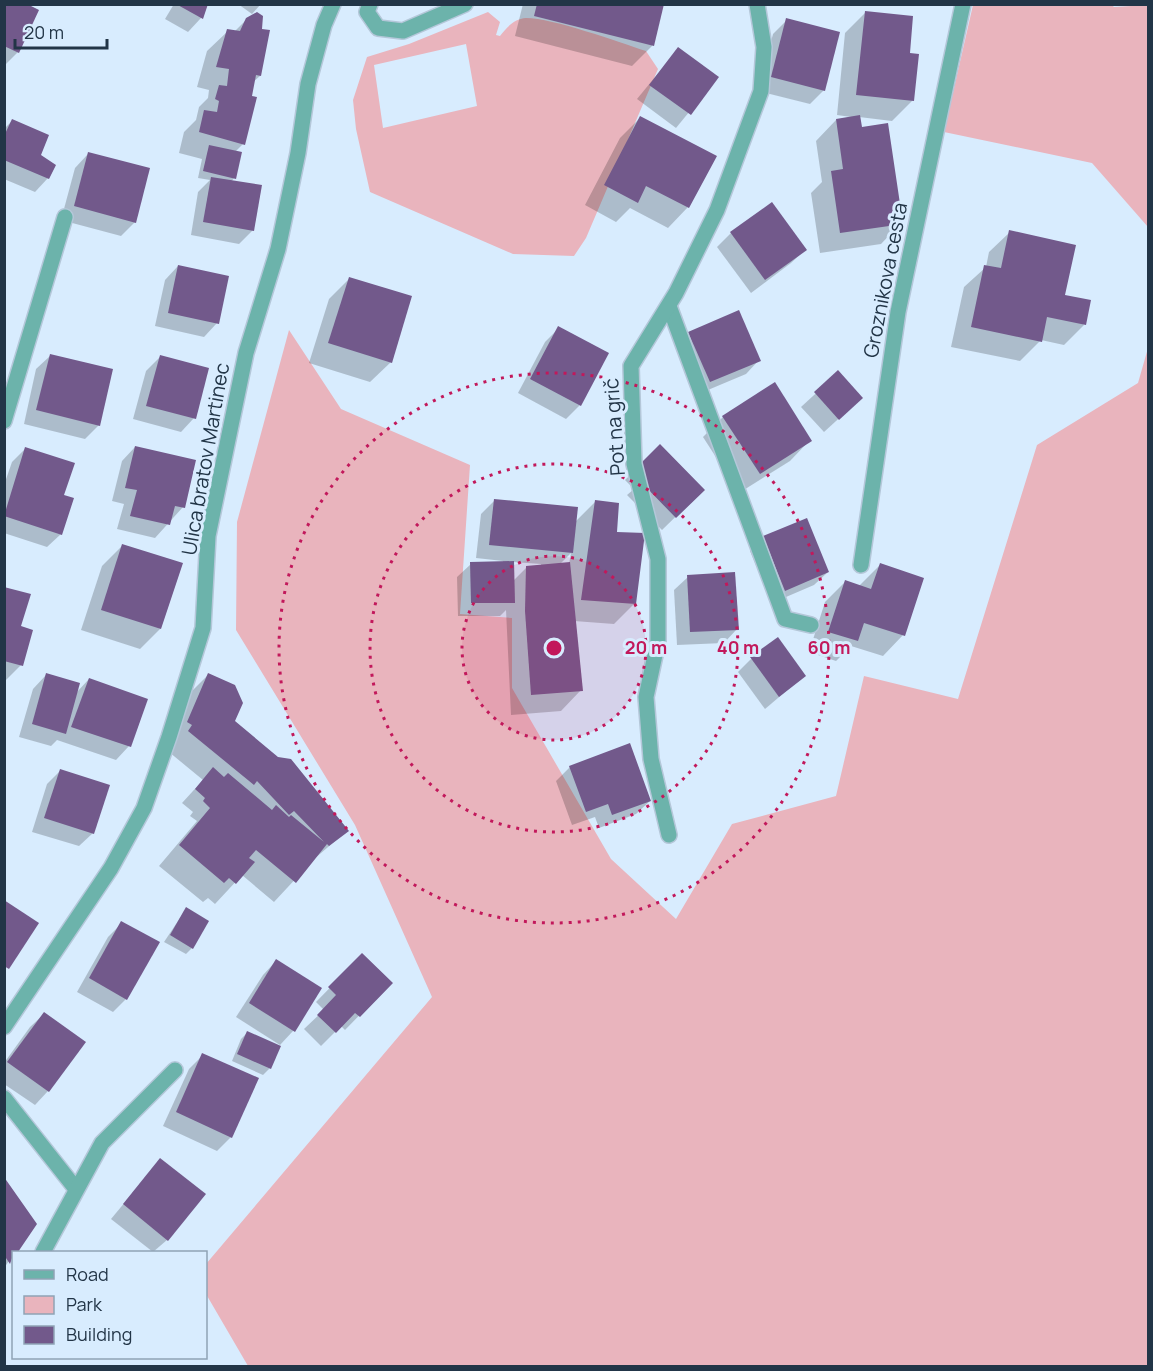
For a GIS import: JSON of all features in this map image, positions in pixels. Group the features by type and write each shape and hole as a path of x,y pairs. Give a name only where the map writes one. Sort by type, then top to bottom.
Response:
{"street":[{"name":"Ulica bratov Martinec","path":"4,1027 111,868 144,808 169,737 203,628 208,536 246,353 278,249 298,153 308,84 324,25 333,4"},
{"path":"370,4 367,12 378,28 403,31 465,4"},
{"name":"Pot na grič","path":"669,835 651,759 646,697 658,641 658,559 634,464 631,366 669,306 717,210 761,91 764,47 757,4"},
{"name":"Groznikova cesta","path":"861,565 898,312 963,4"},
{"path":"4,421 65,217"},
{"path":"669,306 785,619 811,625"},
{"path":"44,1251 102,1143 175,1070"},
{"path":"4,1098 76,1189"}],"green space":[{"path":"1111,4 1114,7 1148,5 1148,227 1092,163 944,132 973,5"},
{"path":"488,12 500,22 496,35 500,36 518,20 538,19 586,31 646,51 658,69 586,238 574,256 513,254 370,192 356,129 353,100 367,57 409,44","holes":["466,44 477,106 383,128 374,65"]},
{"path":"289,330 341,409 470,465 460,614 512,618 512,688 611,859 676,919 732,824 836,796 864,676 958,699 1037,445 1138,383 1148,348 1148,1366 248,1366 207,1296 207,1263 432,997 355,825 236,630 237,522"}],"building":[{"path":"4,4 27,4 39,10 19,53 4,46"},
{"path":"176,4 208,4 203,19"},
{"path":"537,4 664,4 654,46 534,16"},
{"path":"865,11 913,16 910,53 919,54 914,101 856,95"},
{"path":"257,12 263,16 262,29 270,30 261,76 256,75 252,96 257,97 245,145 199,132 204,110 217,112 219,101 215,99 219,85 227,86 229,69 216,67 227,29 240,31 246,18"},
{"path":"786,18 840,32 825,91 771,77"},
{"path":"678,47 719,77 691,115 649,85"},
{"path":"860,115 862,127 888,123 903,224 840,233 831,171 843,169 836,119"},
{"path":"640,116 717,156 689,208 646,186 638,203 604,185"},
{"path":"12,119 49,135 41,155 56,165 49,179 4,160 4,136"},
{"path":"209,145 242,152 236,179 203,171"},
{"path":"88,152 150,168 136,223 74,206"},
{"path":"211,177 262,185 254,231 203,222"},
{"path":"772,202 807,250 765,280 730,232"},
{"path":"1009,230 1076,245 1065,295 1091,300 1086,325 1047,317 1042,342 971,327 984,265 1001,268"},
{"path":"178,265 229,276 219,324 168,313"},
{"path":"349,277 412,296 392,363 328,343"},
{"path":"739,310 761,361 710,382 688,332"},
{"path":"558,326 609,353 581,406 530,379"},
{"path":"50,354 113,369 100,426 36,410"},
{"path":"160,355 209,368 196,419 146,406"},
{"path":"838,370 863,398 839,420 814,392"},
{"path":"775,382 812,441 760,474 722,416"},
{"path":"660,444 705,490 676,518 640,481 646,475 638,466"},
{"path":"135,446 196,460 185,508 175,506 170,525 130,516 137,490 125,488"},
{"path":"25,447 75,463 64,495 74,498 62,535 4,516"},
{"path":"494,499 578,507 573,553 489,545"},
{"path":"595,500 619,503 617,532 645,533 636,604 581,600"},
{"path":"807,518 829,572 785,591 763,536"},
{"path":"122,544 183,563 161,629 101,610"},
{"path":"514,561 515,603 471,603 470,562"},
{"path":"570,562 583,691 531,695 525,611 526,566"},
{"path":"880,563 924,578 905,636 864,623 858,641 828,632 845,580 871,589"},
{"path":"735,572 739,630 690,632 687,575"},
{"path":"4,587 31,594 21,626 33,630 23,666 4,661"},
{"path":"778,637 806,676 779,697 750,657"},
{"path":"46,673 80,683 66,734 32,724"},
{"path":"208,673 235,685 243,703 235,721 278,757 291,759 349,831 329,846 327,844 296,883 256,850 249,858 255,862 236,884 229,878 224,883 179,845 210,808 203,801 205,798 195,789 213,767 224,777 228,773 272,810 276,805 289,817 291,815 324,842 294,811 289,815 257,781 254,785 188,731 192,725 187,722"},
{"path":"89,678 148,699 131,747 71,727"},
{"path":"630,743 651,801 612,815 608,804 586,812 569,766"},
{"path":"60,769 110,785 94,834 44,818"},
{"path":"4,900 39,923 9,969 4,966"},
{"path":"186,907 209,921 193,949 170,935"},
{"path":"121,921 160,942 127,1000 89,978"},
{"path":"362,953 393,983 360,1017 355,1013 336,1033 317,1015 336,995 328,987"},
{"path":"276,959 322,988 295,1032 249,1003"},
{"path":"44,1012 86,1042 49,1092 7,1062"},
{"path":"247,1031 281,1046 271,1069 237,1054"},
{"path":"202,1053 259,1078 232,1138 176,1112"},
{"path":"160,1158 206,1194 168,1241 123,1204"},
{"path":"4,1177 37,1224 19,1251 12,1251 10,1264 4,1255"}]}
